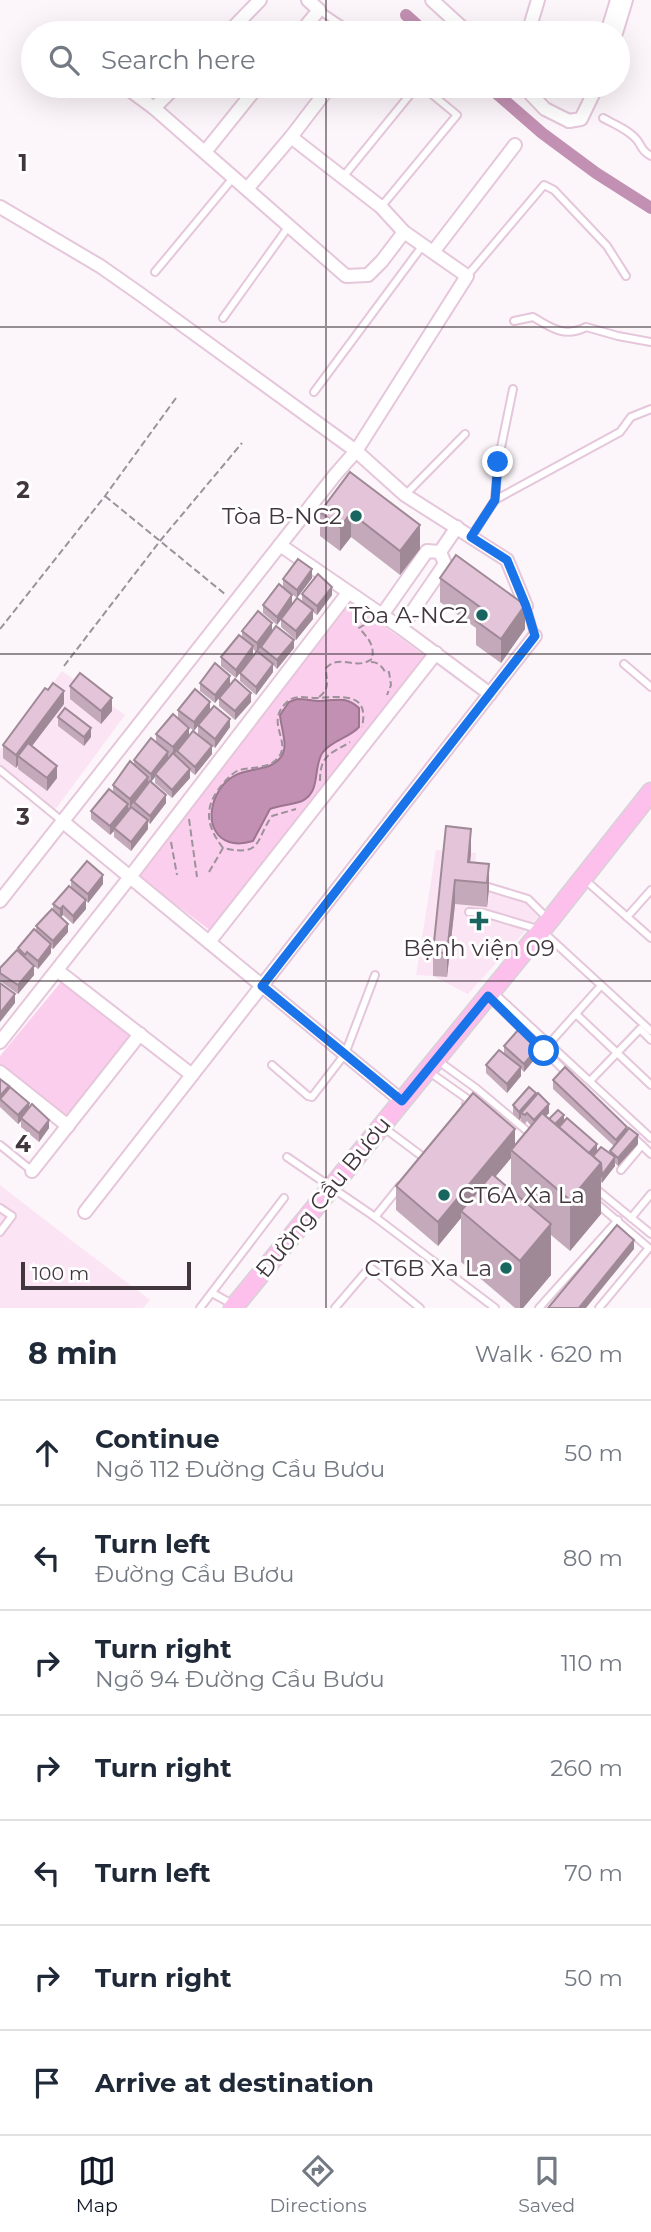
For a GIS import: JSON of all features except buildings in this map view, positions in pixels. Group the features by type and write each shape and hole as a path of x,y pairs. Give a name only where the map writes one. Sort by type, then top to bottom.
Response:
{"main road":[{"name":"Đường Cầu Bươu","path":"235,1307 651,792"}],"street":[{"path":"240,21 260,0"},
{"path":"308,0 319,10 310,21"},
{"path":"432,0 455,21"},
{"path":"531,21 538,0"},
{"path":"611,21 617,0"},
{"path":"620,21 626,0"},
{"path":"140,98 346,276 368,275 404,232"},
{"path":"154,108 164,98"},
{"path":"205,152 248,98"},
{"path":"247,189 321,98"},
{"path":"534,98 545,109 569,121 581,119 591,98"},
{"path":"569,121 581,98"},
{"path":"0,901 356,451 467,276 404,232 381,207 291,137"},
{"path":"428,249 515,145"},
{"path":"0,207 100,267 356,451 405,495 507,560 526,606"},
{"path":"440,552 457,527"},
{"path":"280,545 401,628 490,694"},
{"path":"382,615 427,551 440,552"},
{"path":"401,628 445,564 440,552"},
{"path":"0,1042 58,971 348,593"},
{"path":"85,1212 535,636"},
{"path":"209,942 436,653"},
{"path":"62,821 402,1101"},
{"path":"58,971 192,1074"},
{"path":"32,1171 140,1034"},
{"path":"0,1072 68,1126"}],"lane":[{"path":"319,10 335,21"},
{"path":"343,177 409,98"},
{"path":"381,207 457,115 435,98"},
{"path":"603,118 638,141 642,151 651,156"},
{"path":"155,272 233,178"},
{"path":"467,276 534,194 544,186 554,190 607,246 626,276"},
{"path":"223,318 289,226"},
{"path":"314,392 428,249"},
{"path":"514,321 533,317 565,334 578,332 586,327 651,342"},
{"path":"471,537 495,500 498,462 513,389"},
{"path":"495,500 620,432 631,417 651,409"},
{"path":"405,495 465,434"},
{"path":"526,606 535,636"},
{"path":"624,664 651,687"},
{"path":"0,770 62,821"},
{"path":"583,878 651,938"},
{"path":"477,883 528,899 545,925 651,1031"},
{"path":"628,916 651,890"},
{"path":"470,912 545,925"},
{"path":"272,1065 312,1097 345,1054 375,975"},
{"path":"548,1045 598,989"},
{"path":"490,993 651,1138"},
{"path":"490,993 573,1079"},
{"path":"576,1014 651,1085"},
{"path":"590,1081 640,1029 651,1040"},
{"path":"431,1064 480,1108"},
{"path":"431,1064 477,1089 541,1143"},
{"path":"461,1109 469,1100"},
{"path":"381,1126 423,1157"},
{"path":"622,1126 651,1154"},
{"path":"0,1145 32,1171"},
{"path":"621,1170 642,1145"},
{"path":"415,1167 431,1148"},
{"path":"287,1157 375,1217 495,1308"},
{"path":"375,1217 407,1177"},
{"path":"584,1179 651,1234"},
{"path":"631,1218 651,1194"},
{"path":"586,1195 649,1248 600,1308"},
{"path":"200,1308 284,1198"},
{"path":"0,1208 12,1216 0,1231"},
{"path":"539,1308 618,1220"},
{"path":"335,1308 370,1267 420,1308"},
{"path":"212,1293 235,1307"}],"path":[{"path":"0,629 105,496 176,398"},
{"path":"64,666 160,541 242,443"},
{"path":"105,496 234,602"},
{"path":"368,617 367,623 359,628 371,642 373,651 369,663"},
{"path":"318,698 326,692 329,685 326,668 331,663 335,661 352,665 375,662 381,665 385,672 389,672 391,685 385,703"},
{"path":"300,809 272,816 259,842 251,848 237,851 223,848 210,827 208,815 214,796 223,782 236,772 268,765 279,757 282,744 276,722 288,701 298,697 341,695 360,704 364,719 361,730"},
{"path":"320,785 320,774 326,756 357,738"},
{"path":"189,816 197,877"},
{"path":"170,838 177,875"},
{"path":"209,873 223,848"}],"shaded area":[{"path":"348,600 425,656 211,931 175,904 171,907 161,899 163,895 138,875"},
{"path":"62,671 125,715 55,810 0,766 0,750"},
{"path":"297,699 350,702 359,708 359,727 323,752 315,785 308,797 270,809 253,841 229,842 215,830 212,821 214,800 220,789 235,775 268,766 281,757 284,743 280,715 289,702"},
{"name":"Bệnh viện 09","path":"436,850 476,853 474,882 525,901 538,917 468,994 433,976 416,975"},
{"path":"61,982 131,1036 66,1116 0,1064 0,1056"},
{"path":"0,1185 150,1300 143,1308 0,1308"}],"waterway":[{"path":"406,15 413,21"},
{"path":"502,98 542,133 596,173 651,208"}],"place":[{"name":"Tòa B-NC2","path":"356,516"},
{"name":"Tòa A-NC2","path":"482,615"},
{"name":"Bệnh viện 09","path":"479,921"},
{"name":"CT6A Xa La","path":"444,1195"},
{"name":"CT6B Xa La","path":"506,1268"}],"route":[{"path":"498,462 495,500 471,537 507,560 535,636 262,986 402,1101 488,996 544,1051"}]}
